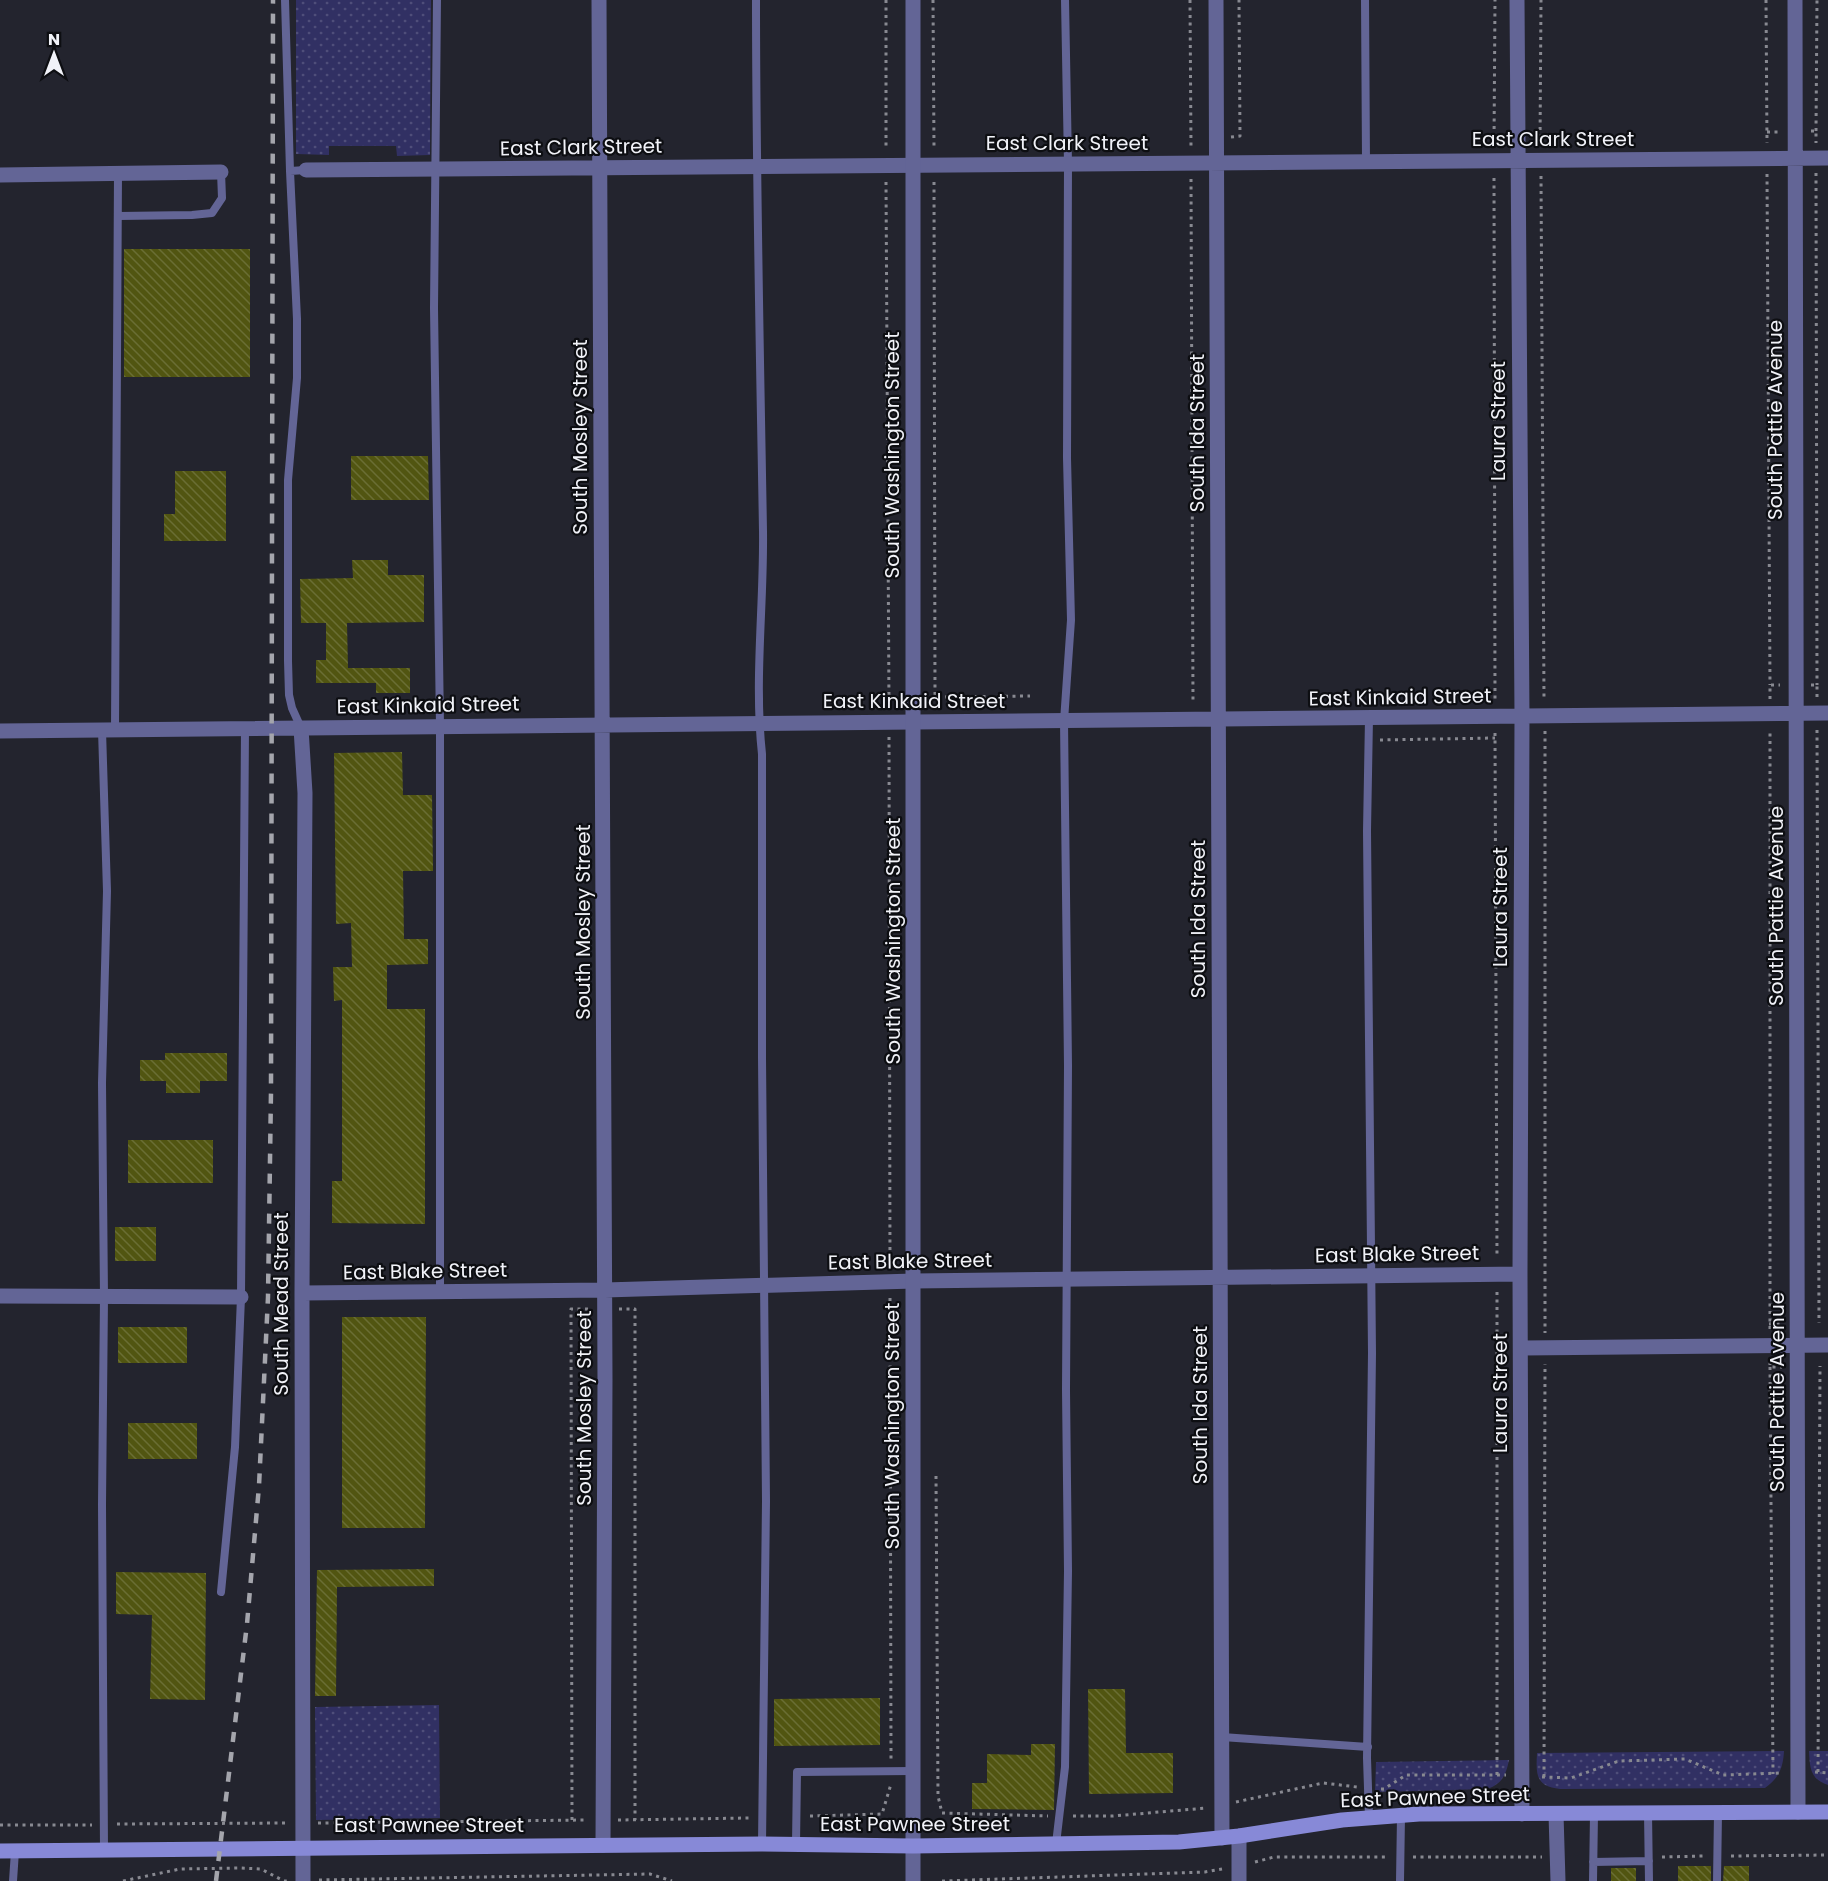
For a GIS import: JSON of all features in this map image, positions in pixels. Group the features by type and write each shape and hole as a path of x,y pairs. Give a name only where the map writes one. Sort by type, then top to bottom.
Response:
{"main road":[{"name":"East Pawnee Street","path":"8,1851 762,1844 913,1846 1179,1842 1239,1836 1342,1820 1401,1816 1828,1812"}],"street":[{"name":"South Mosley Street","path":"599,0 605,1290 603,1845"},
{"name":"South Washington Street","path":"913,0 913,1881"},
{"name":"South Ida Street","path":"1216,0 1222,1838"},
{"name":"Laura Street","path":"1517,0 1522,716 1520,1274 1522,1814"},
{"name":"South Pattie Avenue","path":"1794,0 1798,1812"},
{"name":"East Clark Street","path":"306,170 1822,158"},
{"path":"0,175 221,172"},
{"name":"East Kinkaid Street","path":"0,731 1828,713"},
{"name":"South Mead Street","path":"301,728 305,794 302,1293 303,1881"},
{"name":"East Blake Street","path":"302,1293 605,1290 890,1281 1520,1274"},
{"path":"0,1296 241,1298"},
{"path":"1521,1348 1828,1345"},
{"path":"1556,1814 1558,1881"},
{"path":"1239,1836 1239,1881"}],"lane":[{"path":"285,0 297,319 297,378 288,480 288,661 289,695 301,728"},
{"path":"437,0 435,320 440,726 440,1292"},
{"path":"756,0 763,566 759,723 762,754 766,1501 762,1844"},
{"path":"1056,1844 1065,1767 1068,1571 1066,1402 1068,1066 1064,721 1071,620 1067,446 1068,164 1065,0"},
{"path":"1365,0 1366,162"},
{"path":"290,171 306,170"},
{"path":"119,216 212,213 222,198 221,172"},
{"path":"105,1850 102,1083 118,173"},
{"path":"1369,718 1367,831 1372,1353 1369,1818"},
{"path":"221,1592 235,1447 241,1298 245,728"},
{"path":"1222,1737 1368,1747"},
{"path":"796,1844 797,1772 913,1770"},
{"path":"1717,1881 1718,1813"},
{"path":"1593,1881 1594,1814"},
{"path":"1648,1814 1649,1881"},
{"path":"1400,1881 1401,1816"},
{"path":"8,1851 13,1881"},
{"path":"1593,1862 1649,1859"}],"path":[{"path":"797,1816 882,1814 891,1786 886,0"},
{"path":"933,0 935,697 1030,696"},
{"path":"1190,0 1193,703"},
{"path":"1495,0 1497,1775"},
{"path":"1541,0 1540,160 1545,716 1544,1777"},
{"path":"1766,0 1770,685"},
{"path":"1817,0 1816,131 1822,158 1817,685"},
{"path":"1767,132 1816,131"},
{"path":"1369,740 1495,738"},
{"path":"1818,1772 1820,1366"},
{"path":"1770,1367 1773,1774"},
{"path":"0,1825 763,1817"},
{"path":"1649,1859 1828,1855"},
{"path":"942,1881 1205,1872 1274,1857 1557,1857"},
{"path":"123,1881 180,1869 240,1868 261,1869 284,1881 650,1874 672,1881"},
{"path":"625,1875 625,1881"},
{"path":"577,1876 578,1881"}],"shaded area":[{"path":"296,0 431,0 430,155 397,156 396,146 329,146 329,155 296,154"},
{"path":"439,1705 440,1818 316,1820 315,1707"},
{"path":"1784,1751 1783,1763 1779,1772 1765,1788 1560,1789 1541,1782 1537,1773 1537,1753"},
{"path":"1809,1751 1828,1751 1828,1785 1814,1776"},
{"path":"1509,1760 1502,1778 1487,1789 1375,1792 1376,1762"}],"building":[{"path":"124,249 250,249 250,377 124,377"},
{"path":"351,456 428,456 429,500 351,500"},
{"path":"175,471 226,471 226,541 164,541 164,514 175,514"},
{"path":"352,560 388,560 388,575 424,575 424,622 347,623 348,668 410,668 410,693 376,693 376,683 316,683 316,660 326,660 326,623 301,623 300,579 353,578"},
{"path":"402,752 403,795 432,795 433,871 403,871 404,939 428,939 428,964 387,965 387,1009 425,1009 425,1224 332,1223 332,1181 342,1181 342,1000 334,1001 333,967 352,967 351,923 336,924 334,753"},
{"path":"165,1053 227,1053 227,1081 200,1081 200,1093 166,1093 166,1081 140,1081 140,1060 165,1060"},
{"path":"128,1140 213,1140 213,1183 128,1183"},
{"path":"115,1227 156,1227 156,1261 115,1261"},
{"path":"342,1317 426,1317 425,1528 342,1528"},
{"path":"118,1327 187,1327 187,1363 118,1363"},
{"path":"128,1423 197,1423 197,1459 128,1459"},
{"path":"434,1569 434,1586 337,1587 336,1696 315,1696 317,1570"},
{"path":"116,1572 206,1573 205,1700 150,1699 152,1615 116,1614"},
{"path":"1088,1689 1125,1689 1126,1753 1173,1753 1173,1793 1089,1794"},
{"path":"880,1698 880,1745 774,1746 774,1699"},
{"path":"1031,1744 1055,1744 1054,1810 972,1809 972,1783 987,1783 987,1754 1031,1755"},
{"path":"1678,1866 1711,1866 1711,1881 1678,1881"},
{"path":"1724,1866 1749,1866 1749,1881 1723,1881"},
{"path":"1611,1868 1636,1868 1636,1881 1611,1881"}],"railway":[{"path":"216,1881 247,1624 259,1486 268,1297 271,1092 273,0"}]}
